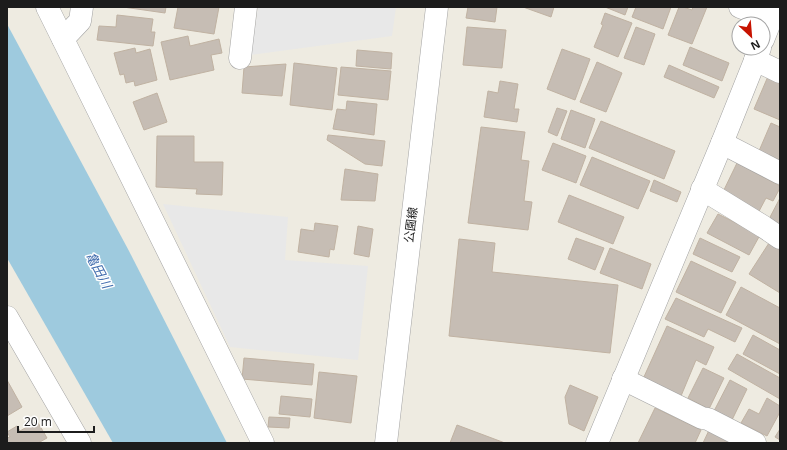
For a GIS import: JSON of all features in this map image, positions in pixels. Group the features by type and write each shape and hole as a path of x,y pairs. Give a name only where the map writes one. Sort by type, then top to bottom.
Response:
{"street":[{"path":"47,7 263,443"},
{"path":"63,40 80,21 82,7"},
{"path":"240,58 246,7"},
{"name":"公園線","path":"386,443 437,7"},
{"path":"740,7 774,13"},
{"path":"597,443 722,143 756,56"},
{"path":"760,56 780,72"},
{"path":"722,143 780,172"},
{"path":"702,190 780,238"},
{"path":"7,317 80,443"},
{"path":"623,379 755,443"}],"shaded area":[{"path":"258,7 396,7 392,36 251,55"},
{"path":"163,204 288,217 285,260 368,266 358,360 230,347"}],"water":[{"name":"亀田川","path":"7,24 129,251 227,443 113,443 7,258"}],"building":[{"path":"123,7 166,7 165,13"},
{"path":"178,7 219,7 214,34 174,28"},
{"path":"468,7 497,7 495,22 466,18"},
{"path":"523,7 554,7 551,17"},
{"path":"605,7 628,7 625,15"},
{"path":"636,7 671,7 663,29 632,17"},
{"path":"679,7 692,10 693,7 707,7 692,44 668,35"},
{"path":"605,13 632,23 618,57 594,47 603,25 601,24"},
{"path":"117,15 153,19 151,32 155,32 153,46 97,40 99,26 116,27"},
{"path":"467,27 506,30 502,68 463,65"},
{"path":"636,27 655,34 644,65 624,58"},
{"path":"188,36 190,46 219,39 222,53 211,55 214,70 170,80 161,42"},
{"path":"690,47 729,63 722,81 683,65"},
{"path":"135,48 136,53 150,49 157,80 135,86 134,81 126,83 124,74 120,75 114,53"},
{"path":"562,49 590,59 575,100 547,89"},
{"path":"357,50 392,53 391,69 356,66"},
{"path":"597,62 622,73 606,112 580,102"},
{"path":"294,63 337,68 332,110 290,105"},
{"path":"286,64 282,96 242,93 244,67"},
{"path":"669,65 719,87 714,98 664,77"},
{"path":"341,67 391,71 388,100 338,95"},
{"path":"769,74 780,78 780,120 754,109"},
{"path":"500,81 518,84 514,109 519,109 517,122 484,117 488,91 498,93"},
{"path":"157,93 167,122 144,130 133,102"},
{"path":"347,101 377,104 374,135 333,129 337,109 346,110"},
{"path":"557,108 567,111 557,136 548,132"},
{"path":"571,110 595,119 585,148 561,139"},
{"path":"601,121 675,151 664,179 589,148"},
{"path":"771,123 780,127 780,160 759,151"},
{"path":"481,127 525,132 521,160 529,161 524,201 532,202 528,230 468,223"},
{"path":"328,135 385,141 382,166 365,164 327,140"},
{"path":"157,136 194,136 194,162 223,162 222,195 196,194 197,189 156,187"},
{"path":"553,143 586,156 576,183 542,170"},
{"path":"592,157 650,181 638,209 580,185"},
{"path":"737,163 780,186 773,201 766,198 757,215 721,196"},
{"path":"345,169 378,174 375,201 341,200"},
{"path":"654,180 681,192 677,202 650,191"},
{"path":"569,195 624,217 613,244 558,222"},
{"path":"780,198 780,227 768,221"},
{"path":"718,214 760,235 749,255 707,233"},
{"path":"315,223 338,226 334,250 330,249 329,257 298,252 301,229 314,231"},
{"path":"358,226 373,229 369,257 354,254"},
{"path":"576,238 604,248 595,270 568,259"},
{"path":"700,238 740,257 732,272 693,254"},
{"path":"459,239 495,243 492,272 618,285 610,353 449,336"},
{"path":"769,243 780,250 780,293 749,274"},
{"path":"610,248 651,264 642,289 600,273"},
{"path":"691,261 736,282 721,313 676,292"},
{"path":"741,287 780,308 780,344 726,315"},
{"path":"676,298 742,328 735,342 708,329 704,337 665,319"},
{"path":"667,326 714,347 706,365 696,360 681,396 643,379"},
{"path":"753,335 780,350 780,374 743,354"},
{"path":"737,354 780,378 780,399 728,369"},
{"path":"244,358 314,364 312,385 242,379"},
{"path":"703,368 724,378 709,409 688,398"},
{"path":"319,372 357,376 351,423 314,418"},
{"path":"7,380 22,407 7,416"},
{"path":"730,380 747,389 731,422 713,413"},
{"path":"570,385 598,397 584,431 569,424 565,397"},
{"path":"281,396 312,399 310,417 279,414"},
{"path":"767,398 780,406 780,412 767,436 741,423 749,409 759,414"},
{"path":"655,408 701,430 695,443 638,443"},
{"path":"269,417 290,418 289,428 268,427"},
{"path":"37,421 47,438 38,443 7,443 7,438 10,437 7,432 17,426 20,431"},
{"path":"457,425 505,443 450,443"},
{"path":"711,426 746,443 703,443"},
{"path":"780,429 780,440 775,437"}]}
